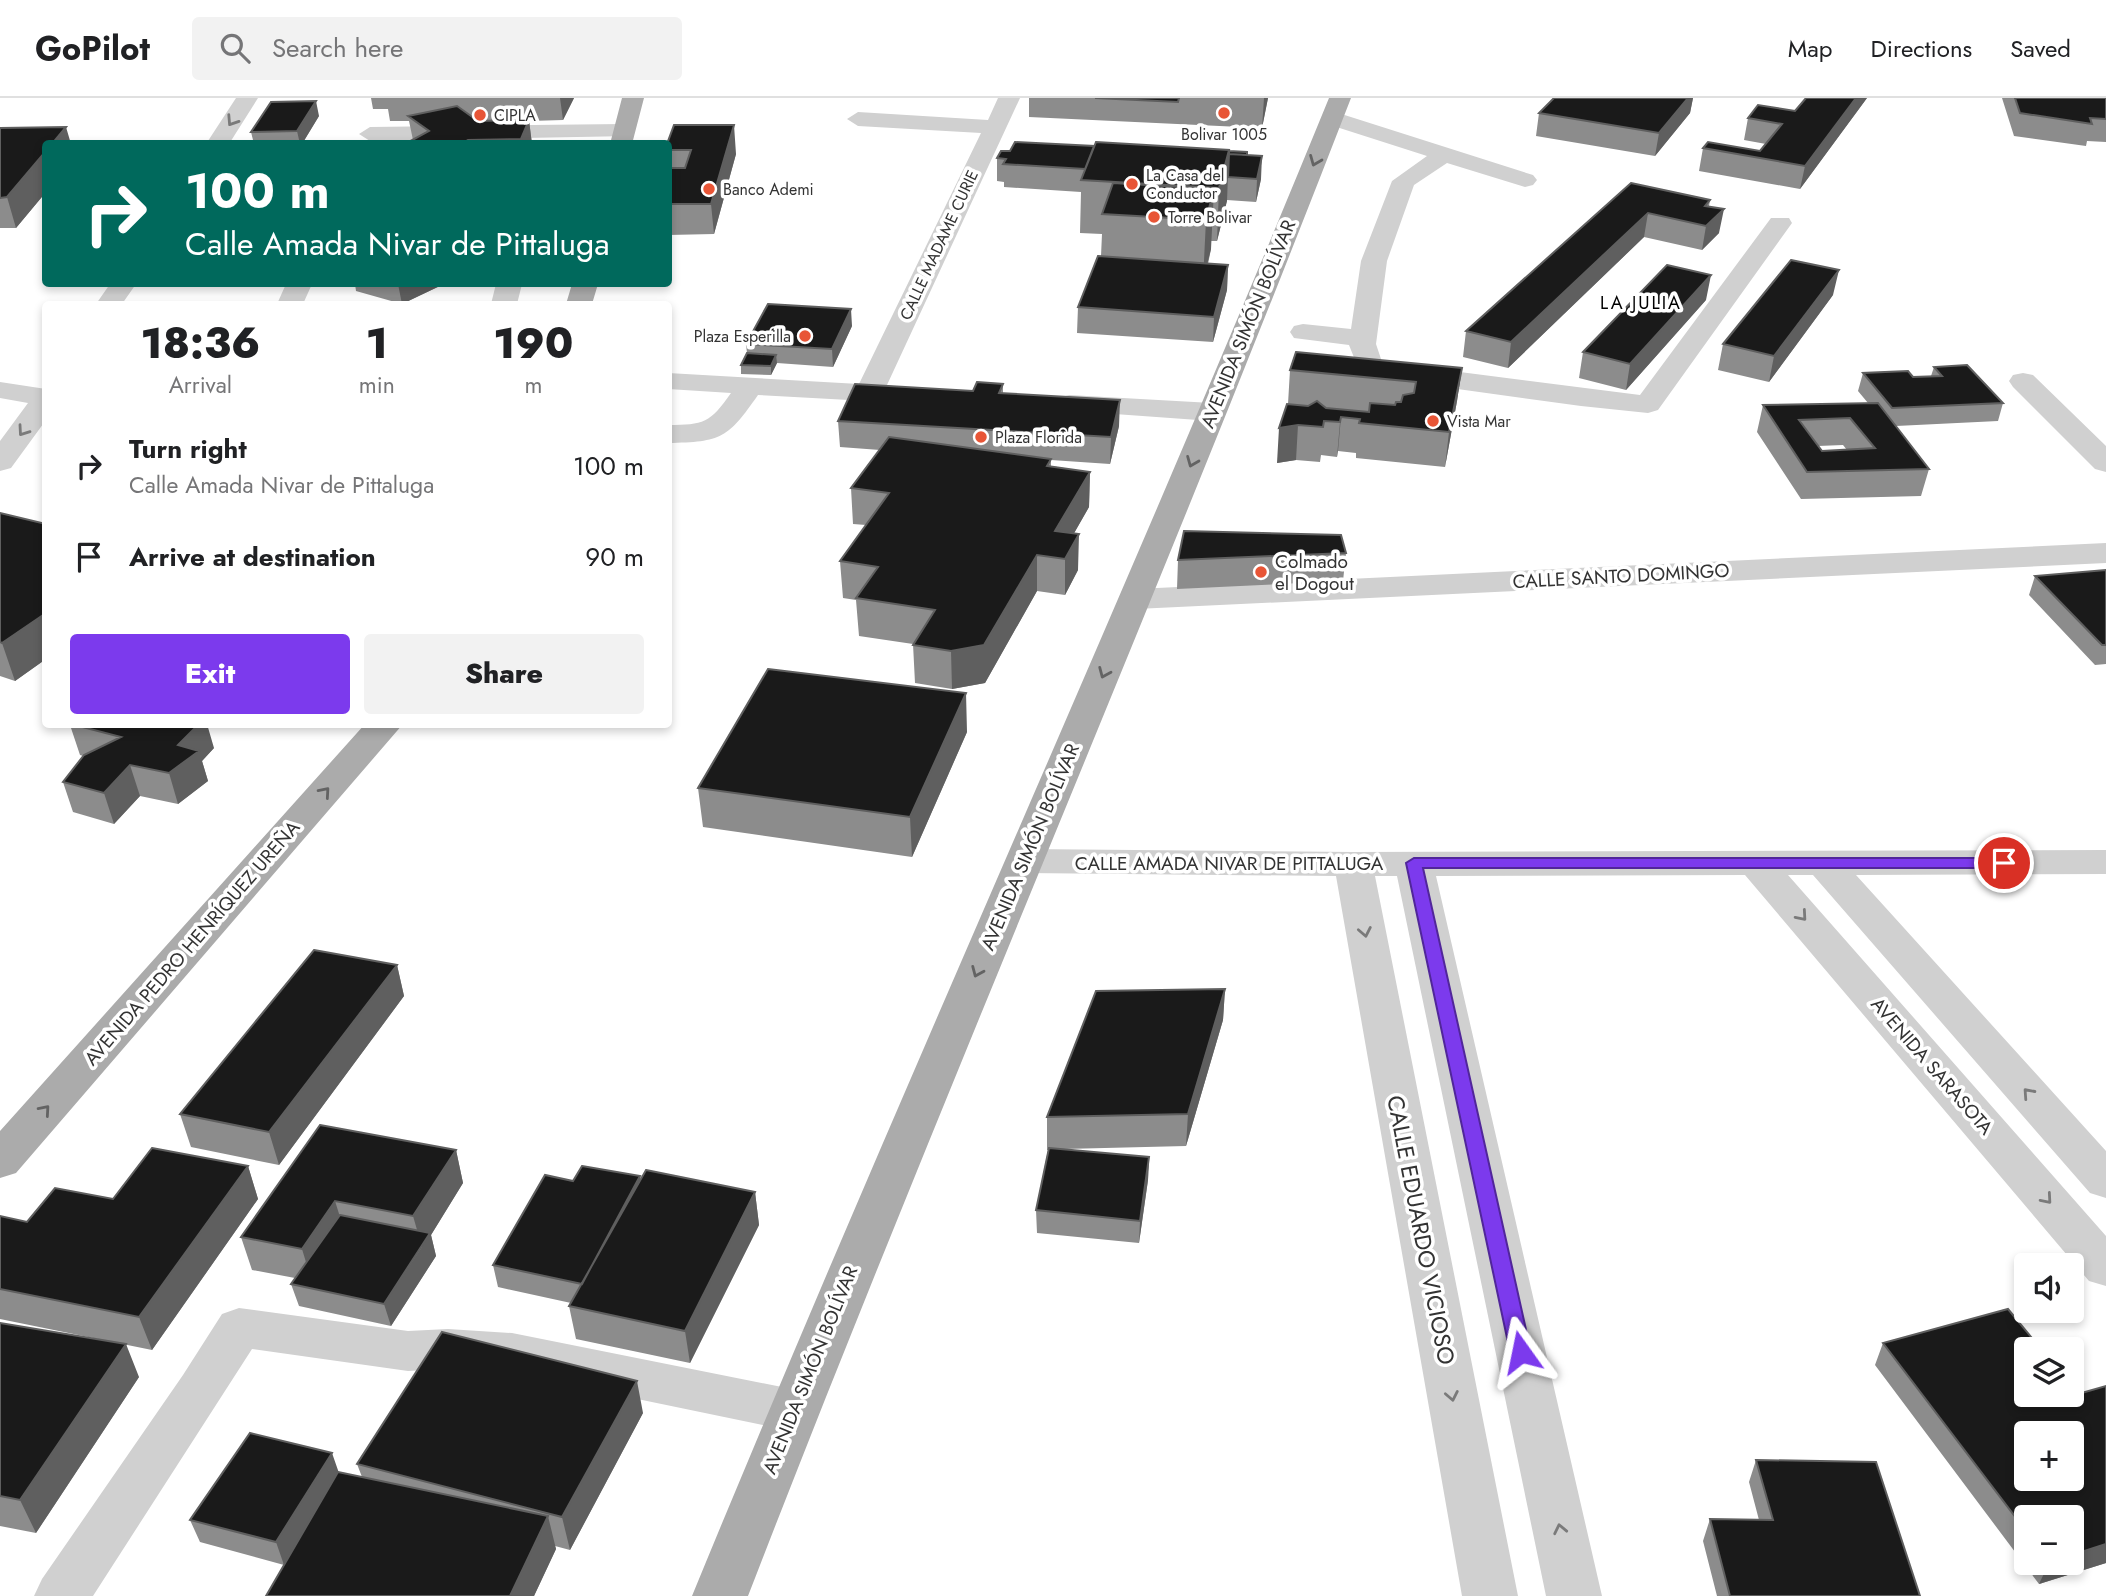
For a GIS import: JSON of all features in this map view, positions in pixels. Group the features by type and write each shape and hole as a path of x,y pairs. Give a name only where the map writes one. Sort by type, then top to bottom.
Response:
{"main road":[{"path":"623,137 633,98"},
{"name":"AVENIDA SIMÓN BOLÍVAR","path":"720,1596 792,1410 1136,598 1336,108"},
{"name":"AVENIDA PEDRO HENRÍQUEZ UREÑA","path":"0,1161 381,728"}],"street":[{"path":"220,140 247,98"},
{"name":"CALLE MADAME CURIE","path":"869,393 1009,98"},
{"path":"1336,108 1445,154 1525,180"},
{"path":"858,119 995,127"},
{"path":"370,134 623,137"},
{"path":"1371,369 1362,344 1374,261 1404,181 1445,154"},
{"path":"1344,367 1581,398 1648,404 1780,223"},
{"path":"1303,332 1363,338"},
{"path":"672,381 924,396"},
{"path":"2024,381 2106,463"},
{"path":"672,434 708,434 719,428 750,386"},
{"path":"0,390 42,398"},
{"path":"1047,403 1212,412"},
{"path":"0,462 42,404"},
{"name":"CALLE SANTO DOMINGO","path":"1136,598 2106,554"},
{"name":"CALLE AMADA NIVAR DE PITTALUGA","path":"1025,861 1353,864 2106,862"},
{"path":"1414,863 1574,1596"},
{"name":"CALLE EDUARDO VICIOSO","path":"1353,864 1490,1596"},
{"name":"AVENIDA SARASOTA","path":"1758,864 2106,1268"},
{"path":"1826,864 2106,1181"},
{"path":"2006,1151 2066,1135"},
{"path":"62,1596 201,1390 239,1328 408,1351 448,1349 512,1353 792,1410"}],"building":[{"path":"1095,98 1179,98 1178,102"},
{"path":"1554,98 1688,98 1659,133 1539,113"},
{"path":"1806,98 1856,98 1805,166 1703,148 1708,142 1760,151 1782,124 1748,118 1758,105 1795,111"},
{"path":"2015,98 2106,98 2106,119 2090,118 2092,124 2020,113"},
{"path":"316,101 297,131 251,132 271,102"},
{"path":"457,106 478,121 529,120 521,139 412,140 429,131 408,116"},
{"path":"674,125 734,125 711,204 672,204 672,168 685,168 691,150 672,150 672,140 668,140"},
{"path":"66,127 55,140 42,140 42,156 7,197 0,198 0,128"},
{"path":"1015,142 1094,146 1085,169 1003,164 1006,159 997,158 1001,151 1010,151"},
{"path":"1096,142 1229,150 1219,188 1081,180"},
{"path":"1229,151 1247,152 1247,155 1229,154"},
{"path":"1229,154 1262,156 1257,179 1228,177"},
{"path":"1113,183 1214,189 1206,220 1102,214"},
{"path":"1631,183 1710,200 1705,206 1724,209 1706,226 1648,213 1511,342 1466,331"},
{"path":"1098,256 1228,265 1214,317 1078,307"},
{"path":"1791,260 1839,270 1774,356 1723,344"},
{"path":"1667,265 1711,275 1630,364 1583,352"},
{"path":"768,304 851,309 832,349 746,344"},
{"path":"1296,352 1462,368 1449,432 1359,423 1360,419 1341,417 1340,422 1324,421 1323,427 1298,425 1279,428 1287,404 1308,406 1317,401 1326,408 1369,412 1370,403 1395,405 1396,402 1401,402 1403,395 1414,393 1416,382 1290,370"},
{"path":"747,353 776,355 771,366 741,365"},
{"path":"1967,365 2003,403 1892,408 1863,373 1908,371 1913,377 1942,376 1934,367"},
{"path":"977,382 1003,384 999,393 1120,400 1111,437 838,421 855,384 973,391"},
{"path":"1878,403 1929,469 1807,472 1763,405","holes":["1850,418 1875,448 1822,451 1799,420"]},
{"path":"889,437 1051,459 1047,466 1090,472 1055,531 1079,534 1065,559 1037,555 984,645 951,651 913,645 935,610 856,598 878,567 840,561 889,493 851,488"},
{"path":"0,513 42,523 42,616 0,642"},
{"path":"1184,531 1341,535 1346,553 1178,560"},
{"path":"2106,570 2106,645 2102,645 2035,576"},
{"path":"768,669 966,693 910,817 698,788"},
{"path":"86,728 195,728 178,745 199,751 169,773 130,765 104,793 63,782 84,755 121,737"},
{"path":"314,950 397,965 269,1132 180,1114"},
{"path":"1225,989 1188,1114 1047,1117 1096,991"},
{"path":"320,1125 456,1150 413,1216 335,1201 302,1249 241,1237"},
{"path":"152,1148 248,1166 139,1317 0,1289 0,1216 27,1222 55,1188 113,1199"},
{"path":"1049,1148 1149,1157 1140,1221 1036,1210"},
{"path":"582,1166 640,1176 582,1284 493,1265 545,1175 573,1181"},
{"path":"646,1170 755,1192 685,1331 569,1306"},
{"path":"340,1215 430,1233 384,1304 291,1284"},
{"path":"2008,1309 2014,1316 2014,1323 2020,1323 2031,1337 2014,1337 2014,1407 2084,1407 2084,1392 2106,1386 2106,1544 2084,1551 2084,1505 2014,1505 2014,1515 1883,1343"},
{"path":"0,1323 126,1344 20,1500 0,1496"},
{"path":"442,1332 637,1381 562,1517 357,1464"},
{"path":"250,1433 332,1453 276,1542 190,1520"},
{"path":"1756,1460 1876,1462 1920,1596 1730,1596 1710,1519 1773,1520"},
{"path":"338,1472 548,1516 510,1596 266,1596"}],"place":[{"name":"Bolivar 1005","path":"1224,113"},
{"name":"CIPLA","path":"480,115"},
{"name":"La Casa del Conductor","path":"1132,184"},
{"name":"Banco Ademi","path":"709,189"},
{"name":"Torre Bolivar","path":"1154,217"},
{"name":"Plaza Esperilla","path":"805,336"},
{"name":"Vista Mar","path":"1433,421"},
{"name":"Plaza Florida","path":"981,437"},
{"name":"Colmado el Dogout","path":"1261,572"}],"district":[{"name":"LA JULIA","path":"1641,303"}],"route":[{"path":"1521,1352 1414,863 2004,863"}]}
